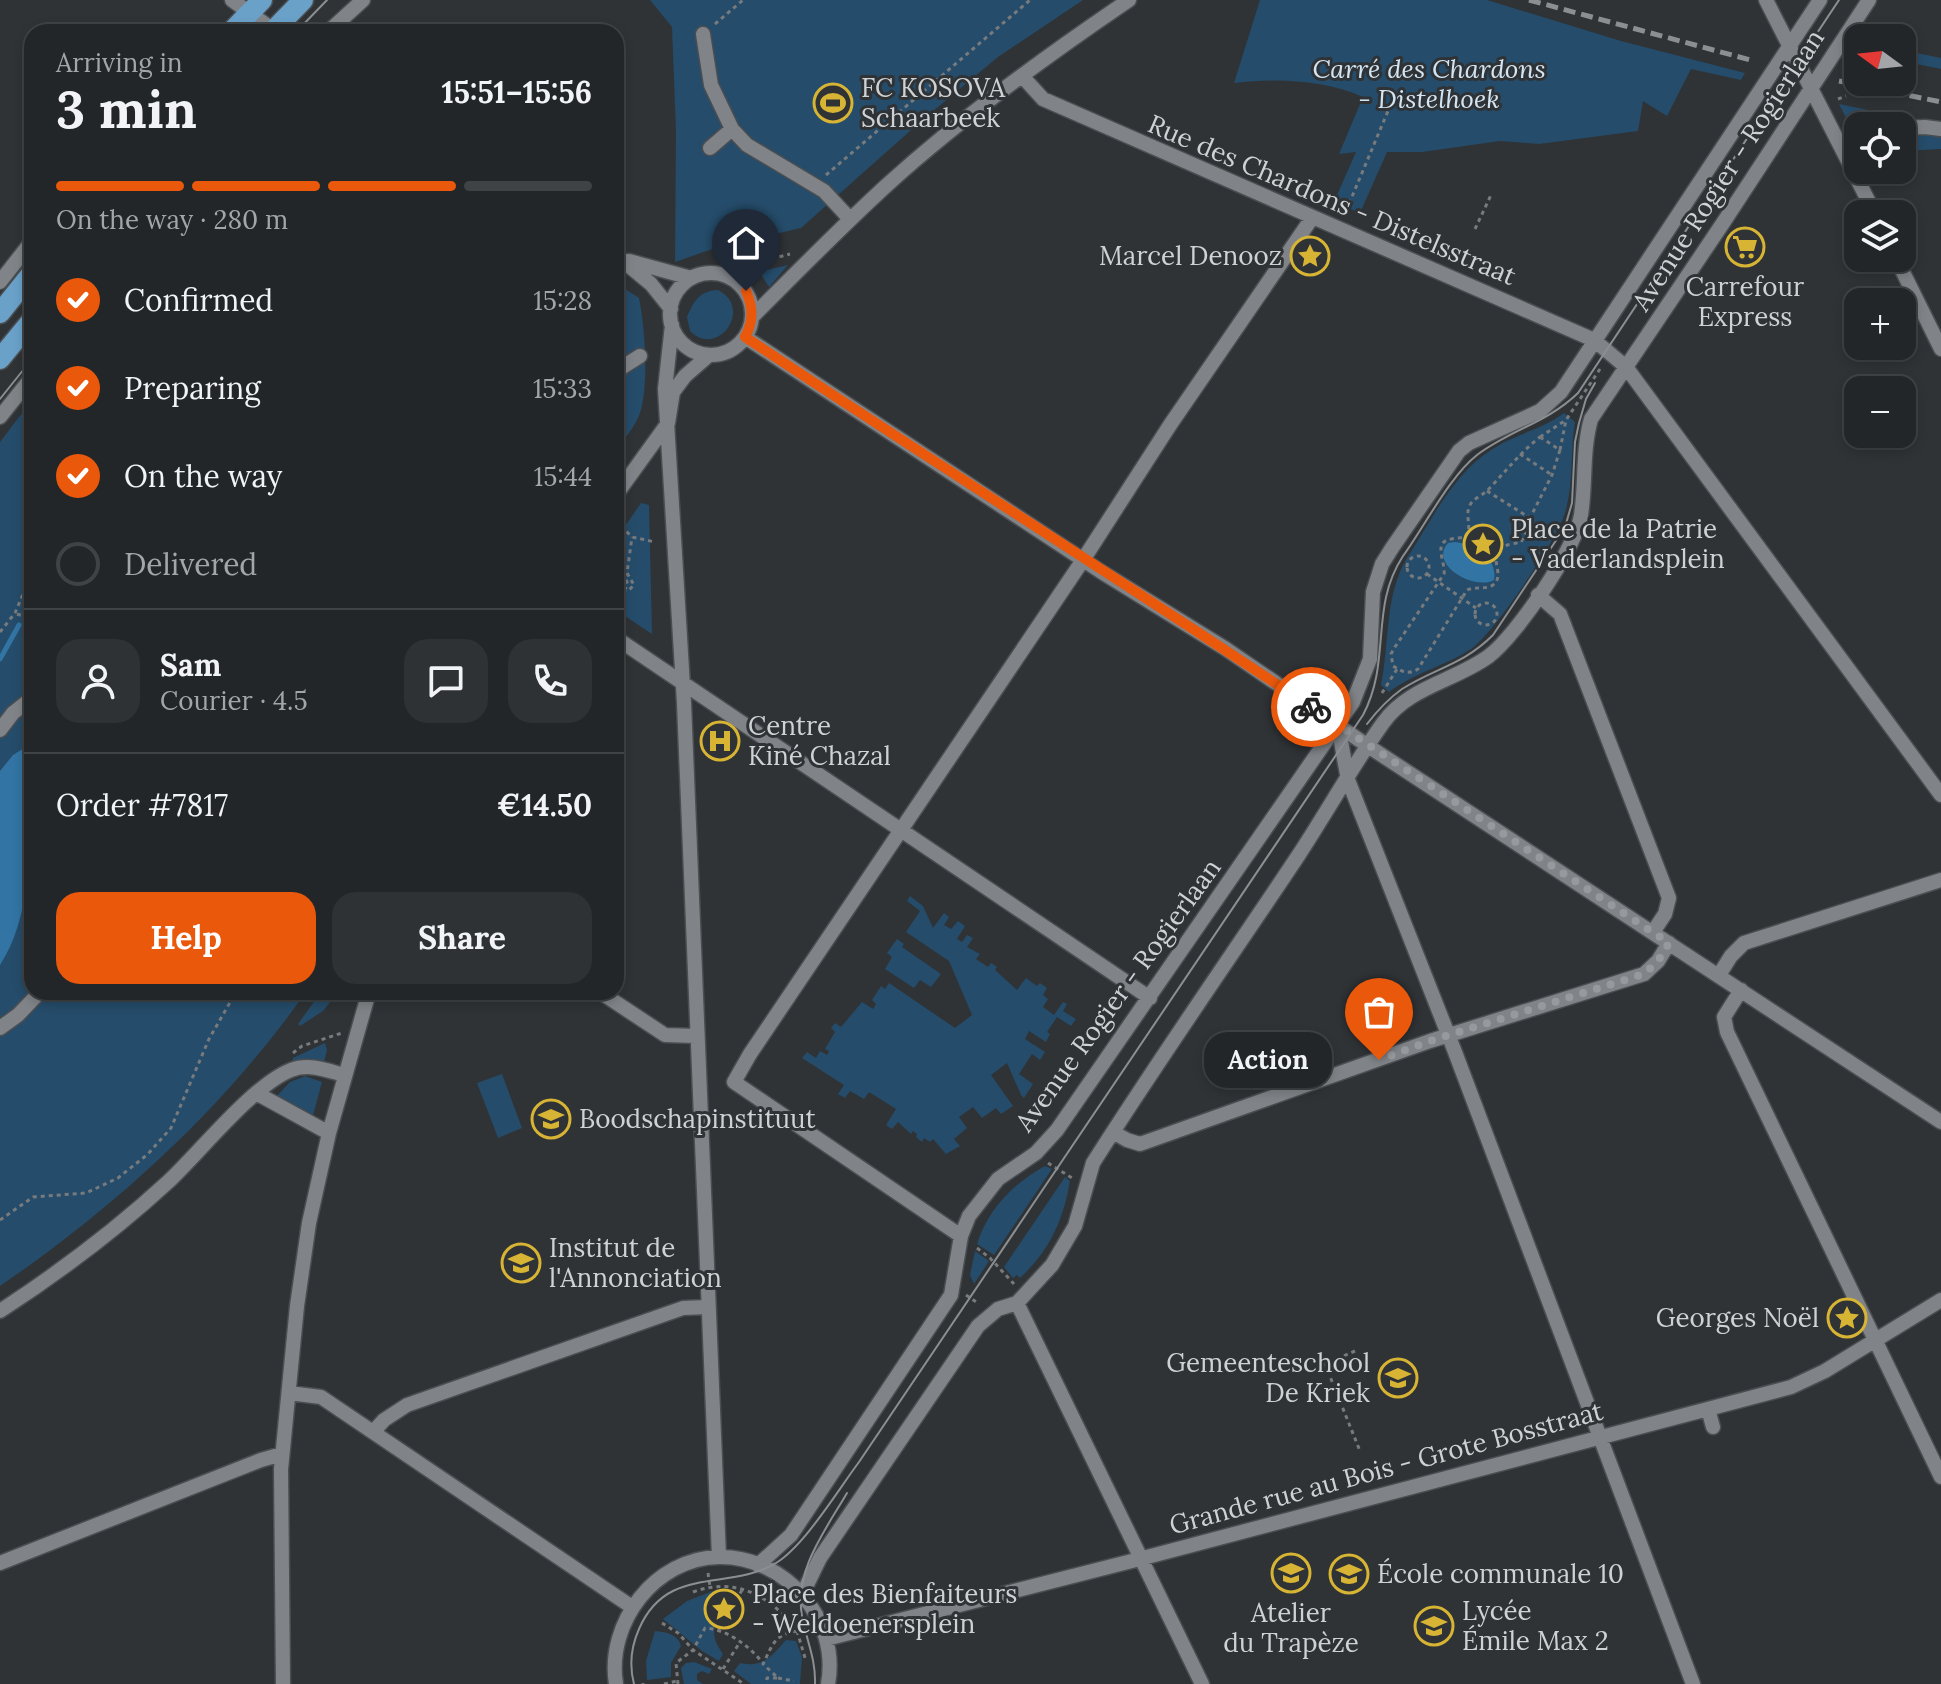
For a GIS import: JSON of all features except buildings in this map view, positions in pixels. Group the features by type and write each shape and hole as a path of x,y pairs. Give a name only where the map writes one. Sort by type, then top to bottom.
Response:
{"main road":[{"path":"281,24 303,0"},
{"path":"239,24 256,6"},
{"path":"0,313 24,283"},
{"path":"0,359 24,330"}],"street":[{"path":"232,0 256,6 269,24"},
{"path":"337,24 363,0"},
{"path":"752,317 890,182 1022,76 1129,0"},
{"path":"1766,0 1811,87 1844,140"},
{"name":"Avenue Rogier - Rogierlaan","path":"1594,340 1820,0"},
{"name":"Avenue Rogier - Rogierlaan","path":"1626,367 1869,0"},
{"path":"703,34 711,85 732,129 747,145 814,185 850,219"},
{"name":"Rue des Chardons - Distelsstraat","path":"1022,76 1043,99 1594,340 1626,367 1941,795"},
{"path":"1916,127 1941,129"},
{"path":"710,148 732,129"},
{"path":"961,1236 734,1082 1170,425 1312,218"},
{"path":"0,282 24,251"},
{"path":"624,258 691,278"},
{"path":"624,261 651,284 671,309"},
{"path":"672,325 682,343 700,353 723,353 745,337 752,317 751,302 746,291 728,276 708,272 691,278 681,286 671,309 666,377 719,1557"},
{"path":"1903,272 1941,349"},
{"path":"745,337 1083,560 1226,649 1368,746 1941,1122"},
{"path":"1594,340 1561,392 1540,411 1469,443 1459,451 1400,535 1382,564 1373,592 1368,669 1338,725 1348,780 1693,1684"},
{"path":"624,484 668,423 673,392 685,376 709,355"},
{"path":"624,366 640,356"},
{"path":"802,1595 820,1558 978,1326 998,1309 1017,1303 1066,1245 1075,1226 1093,1163 1395,708 1413,695 1474,666 1491,654 1505,641 1571,546 1577,531 1591,419 1626,367"},
{"path":"0,417 24,387"},
{"path":"1538,595 1560,614 1669,898 1665,914 1653,932"},
{"path":"624,643 1150,998"},
{"path":"0,730 24,704"},
{"name":"Avenue Rogier - Rogierlaan","path":"758,1565 791,1535 951,1295 961,1236 969,1216 998,1179 1036,1153 1064,1121 1338,725"},
{"path":"1719,975 1744,943 1941,880"},
{"path":"1113,1132 1140,1144 1448,1036 1644,974 1658,961 1669,943"},
{"path":"1741,990 1724,1017 1727,1032 1941,1477"},
{"path":"0,1028 32,1000"},
{"path":"283,1684 282,1454 297,1306 309,1223 329,1133 367,1000"},
{"path":"612,1000 665,1035 696,1036"},
{"path":"0,1311 106,1236 170,1180 256,1093 291,1070 307,1066 344,1075"},
{"path":"256,1093 329,1133"},
{"name":"Grande rue au Bois - Grote Bosstraat","path":"826,1639 1791,1387 1825,1371 1941,1300"},
{"path":"1017,1303 1202,1684"},
{"path":"374,1431 384,1420 407,1405 683,1308 708,1307"},
{"path":"289,1393 321,1397 632,1607"},
{"path":"1708,1409 1713,1427"},
{"path":"0,1563 282,1454"},
{"path":"616,1684 615,1649 632,1607 648,1588 676,1569 719,1557 758,1565 789,1582 802,1595 821,1623 826,1639 828,1684"}],"path":[{"path":"703,34 743,0"},
{"path":"814,185 1030,0"},
{"path":"1838,99 1846,96"},
{"path":"1346,211 1388,111"},
{"path":"1475,229 1491,195"},
{"path":"728,276 746,265 818,250"},
{"path":"1566,420 1520,454 1469,507 1469,533 1465,537 1446,540 1442,545 1440,552 1445,567 1438,582 1391,654 1393,666 1397,669 1411,673 1418,669 1467,590 1489,587 1495,583 1498,578 1497,552 1506,545 1521,542 1552,475 1566,420 1600,369"},
{"path":"1540,437 1560,450"},
{"path":"1520,454 1552,475"},
{"path":"1487,491 1557,538"},
{"path":"624,529 632,537 655,542"},
{"path":"1469,533 1497,552"},
{"path":"624,576 632,537"},
{"path":"1423,557 1429,567 1427,574 1417,578 1411,576 1407,559 1423,557"},
{"path":"624,588 631,590 634,585 627,573"},
{"path":"1427,574 1476,608"},
{"path":"0,632 15,613 24,592"},
{"path":"1487,603 1493,606 1496,612 1494,622 1485,625 1478,622 1476,608 1487,603"},
{"path":"15,613 24,616"},
{"path":"1382,693 1397,669"},
{"path":"0,1220 33,1197 86,1193 118,1178 148,1154 171,1128 209,1039 231,1000"},
{"path":"1036,1153 1041,1160 1075,1180"},
{"path":"961,1236 990,1258 1013,1283 1017,1303"},
{"path":"954,1279 976,1303 998,1309"},
{"path":"1355,1351 1325,1364 1360,1451"},
{"path":"700,1574 709,1573 710,1587"},
{"path":"693,1592 710,1587 760,1595 784,1613 797,1631 806,1661"},
{"path":"719,1629 742,1590"},
{"path":"662,1623 678,1633 693,1650 744,1684"},
{"path":"664,1684 677,1682 676,1663 693,1650 705,1628 719,1629 740,1642 778,1678"},
{"path":"763,1664 775,1640 782,1634 797,1631"},
{"path":"723,1669 740,1642"},
{"path":"766,1684 767,1678 794,1681"}],"green space":[{"path":"650,0 1083,0 998,57 801,228 718,247 675,262 676,132 672,27"},
{"name":"Carré des Chardons - Distelhoek","path":"1260,0 1487,0 1621,41 1745,73 1741,80 1691,69 1667,116 1643,101 1638,131 1539,144 1500,141 1422,152 1387,152 1360,213 1334,202 1356,152 1339,154 1363,97 1332,87 1300,82 1234,83"},
{"path":"1916,53 1941,58 1941,69 1916,64"},
{"path":"1839,104 1878,112 1844,112"},
{"path":"1916,120 1941,125 1916,124"},
{"path":"1916,134 1941,134 1941,149 1916,150"},
{"path":"788,265 769,287 760,273 762,271"},
{"path":"624,288 639,298 644,340 643,401 633,428 624,440"},
{"path":"718,290 728,298 733,308 732,318 721,335 711,339 701,338 690,331 687,317 698,298 706,292"},
{"path":"24,410 24,1000 300,1000 240,1076 166,1152 86,1223 0,1286 0,442"},
{"name":"Place de la Patrie - Vaderlandsplein","path":"1564,413 1575,422 1568,502 1560,526 1538,564 1509,606 1471,649 1389,692 1381,685 1394,588 1407,558 1434,514 1454,485 1477,460"},
{"path":"641,503 649,505 652,634 624,615 624,527"},
{"path":"910,896 923,906 933,928 944,913 949,917 944,925 951,929 958,921 965,926 957,939 962,942 967,935 973,938 967,947 980,954 976,959 988,967 991,963 997,967 995,970 1017,990 1026,978 1037,986 1040,983 1047,988 1043,995 1048,999 1043,1007 1054,1015 1063,1002 1067,1004 1063,1011 1076,1019 1071,1026 1057,1017 1047,1032 1050,1034 1046,1042 1029,1031 1025,1039 1045,1052 1040,1060 1032,1054 1019,1074 1033,1084 1024,1098 1007,1063 991,1075 1013,1106 1001,1114 996,1108 982,1118 973,1107 959,1117 967,1128 954,1139 960,1146 946,1154 933,1139 930,1142 924,1138 922,1142 916,1137 917,1134 913,1131 911,1134 898,1122 892,1129 886,1125 896,1109 869,1092 864,1099 850,1091 845,1098 838,1094 844,1085 802,1058 807,1052 816,1058 820,1051 827,1055 829,1051 825,1049 835,1032 831,1028 835,1023 841,1027 862,1002 873,1009 876,1004 872,1000 881,986 885,989 889,983 955,1028 972,1015 949,961 906,932 920,911 907,901"},
{"path":"897,939 904,944 902,947 941,974 931,987 920,980 914,988 885,969 892,957 887,953"},
{"path":"315,1000 332,1000 323,1011 300,1026 298,1024"},
{"path":"325,1043 324,1062 292,1062 293,1058"},
{"path":"502,1074 522,1128 498,1138 477,1083"},
{"path":"305,1076 322,1082 312,1119 275,1098 290,1082"},
{"path":"1045,1166 1052,1169 994,1255 977,1244 995,1208 1023,1180"},
{"path":"1065,1177 1070,1181 1054,1234 1020,1278 1017,1275 1013,1278 1004,1267"},
{"path":"975,1251 989,1261 974,1284 970,1275"},
{"path":"713,1591 720,1592 725,1598 714,1631 723,1654 719,1661 663,1619 687,1601"},
{"path":"655,1631 674,1636 681,1646 671,1663 671,1677 647,1680 646,1661"},
{"path":"786,1640 796,1641 802,1657 800,1684 751,1684 734,1671 740,1663 761,1662"},
{"path":"694,1662 712,1669 709,1674 702,1671 697,1674 697,1680 703,1684 684,1684 681,1668 686,1663"}],"shaded area":[{"path":"1455,542 1483,553 1492,565 1494,580 1476,582 1456,574 1444,560 1443,551 1448,543"},
{"path":"24,748 24,899 12,942 0,965 0,771 13,755"}],"waterway":[{"path":"0,659 19,625"}],"tram line":[{"path":"304,24 327,0"},
{"path":"634,1684 631,1663 639,1629 651,1609 665,1595 682,1587 738,1576 776,1563 798,1544 831,1502 1363,715 1377,674 1386,595 1403,556 1438,502 1477,455 1554,412 1578,393 1839,0"},
{"path":"0,399 24,369"},
{"path":"1367,724 1402,689 1460,660 1493,635 1565,527 1572,503 1575,442 1586,399 1595,383"},
{"path":"815,1684 802,1616 803,1583 813,1552 847,1493"}],"railway":[{"path":"1529,0 1754,61"},
{"path":"1839,81 1941,102"}],"way so far":[{"path":"1311,707 1669,943 1658,961 1644,974 1379,1060"}],"place":[{"name":"FC KOSOVA Schaarbeek","path":"833,103"},
{"name":"Carrefour Express","path":"1745,247"},
{"name":"Marcel Denooz","path":"1310,256"},
{"name":"Place de la Patrie - Vaderlandsplein","path":"1483,544"},
{"name":"Centre Kiné Chazal","path":"720,741"},
{"name":"Action","path":"1379,1060"},
{"name":"Boodschapinstituut","path":"551,1119"},
{"name":"Institut de l'Annonciation","path":"521,1263"},
{"name":"Georges Noël","path":"1847,1318"},
{"name":"Gemeenteschool De Kriek","path":"1398,1378"},
{"name":"Atelier du Trapèze","path":"1291,1573"},
{"name":"École communale 10","path":"1349,1574"},
{"name":"Place des Bienfaiteurs - Weldoenersplein","path":"724,1609"},
{"name":"Lycée Émile Max 2","path":"1434,1626"}],"route":[{"path":"746,291 752,317 745,337 1311,707"}]}
